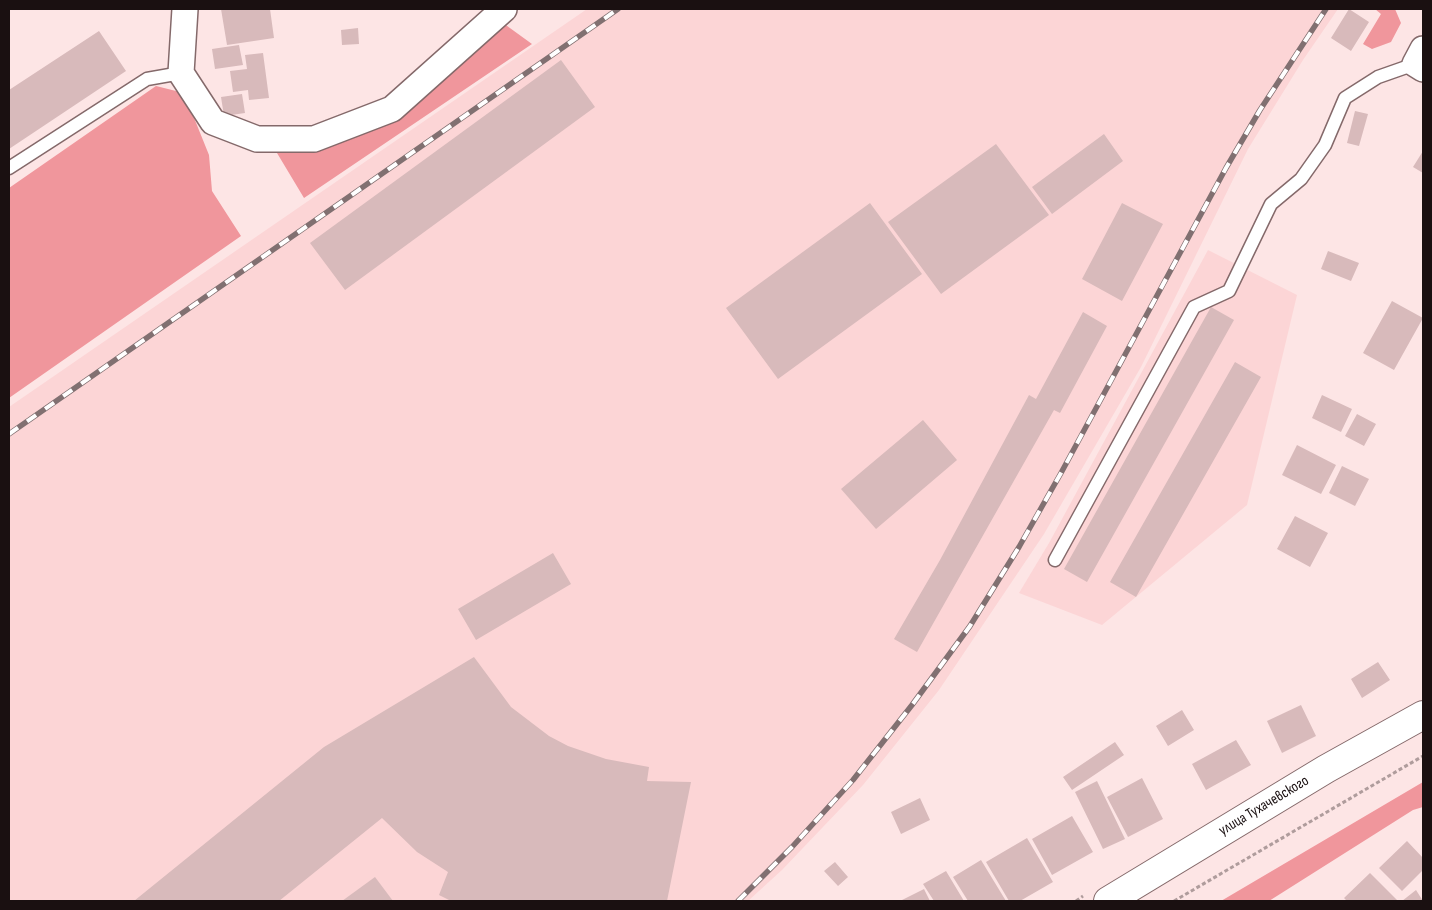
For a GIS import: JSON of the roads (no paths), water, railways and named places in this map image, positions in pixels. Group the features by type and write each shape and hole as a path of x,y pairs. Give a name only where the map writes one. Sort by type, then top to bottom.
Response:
{"main road":[{"name":"улица Тухачевского","path":"1108,901 1326,769 1423,716"}],"street":[{"path":"185,9 181,73 214,122 257,138 314,139 392,110 503,10"}],"lane":[{"path":"1055,560 1194,307 1229,291 1271,204 1300,179 1325,145 1345,98 1378,77 1421,61"},
{"path":"9,168 147,79 181,73"}],"railway":[{"path":"9,434 618,9"},
{"path":"738,901 792,847 853,780 912,705 970,626 1019,547 1061,473 1226,168 1260,110 1326,9"}]}
